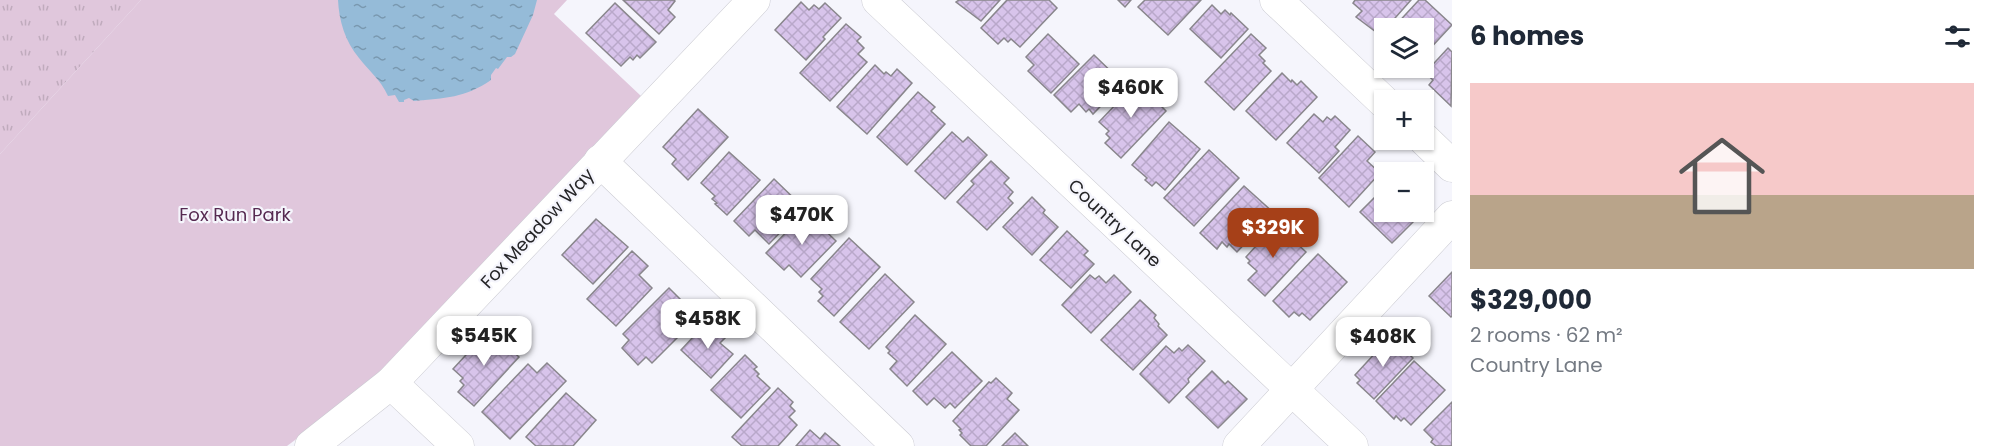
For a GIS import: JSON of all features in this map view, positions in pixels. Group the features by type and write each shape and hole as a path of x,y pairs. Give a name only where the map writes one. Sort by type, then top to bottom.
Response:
{"street":[{"name":"Fox Meadow Way","path":"311,446 391,382 754,0"},
{"name":"Country Lane","path":"879,0 1352,446"},
{"path":"1276,0 1374,93"},
{"path":"1434,149 1452,166"},
{"path":"600,161 898,446"},
{"path":"1239,446 1452,217"},
{"path":"391,382 458,446"}],"green space":[{"path":"0,0 141,0 0,154"},
{"name":"Fox Run Park","path":"141,0 567,0 554,14 641,96 368,384 287,446 0,446 0,154"}],"water":[{"path":"338,0 537,0 533,15 515,54 507,57 498,69 496,68 491,75 491,80 463,94 414,101 409,98 404,102 399,102 395,95 388,96 350,45 341,23"}],"building":[{"path":"623,0 674,0 668,10 675,17 659,34"},
{"path":"959,0 1000,0 981,21 956,2"},
{"path":"1007,0 1049,0 1057,8 1020,47 1011,39 1008,42 1004,38 998,44 981,28"},
{"path":"1118,0 1131,0 1125,7"},
{"path":"1145,0 1201,0 1168,35 1138,7"},
{"path":"1355,0 1411,0 1395,18 1374,18 1374,30 1356,17 1362,11 1353,3"},
{"path":"1419,0 1425,0 1452,25 1434,44 1434,18 1402,18"},
{"path":"801,2 809,10 814,5 819,9 825,3 841,18 806,60 775,30"},
{"path":"615,3 656,42 640,58 637,55 633,60 630,57 621,66 586,33"},
{"path":"1212,5 1221,14 1225,10 1230,15 1231,13 1248,29 1221,58 1190,29"},
{"path":"846,24 861,37 857,41 864,48 858,54 867,62 830,101 800,73"},
{"path":"1048,34 1079,64 1051,93 1028,71 1034,65 1026,57"},
{"path":"1251,34 1266,48 1259,55 1271,71 1234,110 1205,82"},
{"path":"1448,48 1452,52 1451,106 1429,85 1433,80 1431,78 1434,78 1434,63"},
{"path":"1094,55 1123,83 1093,114 1089,109 1086,112 1079,104 1071,112 1054,95"},
{"path":"875,65 884,74 886,72 891,76 897,69 912,83 867,134 837,107"},
{"path":"1282,73 1297,85 1301,81 1317,97 1276,140 1246,111"},
{"path":"1137,82 1166,111 1121,158 1105,143 1110,138 1106,134 1109,131 1099,122"},
{"path":"918,92 935,107 931,111 945,124 907,165 877,137"},
{"path":"698,109 728,137 688,180 672,164 676,159 663,147"},
{"path":"1314,114 1323,122 1327,117 1331,120 1335,116 1350,130 1335,147 1339,151 1319,173 1287,143"},
{"path":"1169,122 1200,149 1165,190 1156,182 1152,186 1145,180 1147,178 1132,165"},
{"path":"952,132 963,142 968,137 987,155 945,199 915,171"},
{"path":"1358,136 1375,152 1367,161 1374,167 1374,180 1349,207 1319,178"},
{"path":"1209,150 1239,178 1194,226 1164,198"},
{"path":"729,152 760,180 727,215 715,204 717,203 712,199 715,196 701,183"},
{"path":"991,161 1009,178 1004,183 1013,192 1008,198 1013,203 987,230 957,202 974,184 971,181"},
{"path":"774,179 804,208 769,244 755,230 749,236 734,221"},
{"path":"1244,186 1274,213 1237,252 1229,244 1227,247 1222,242 1217,249 1200,233"},
{"path":"1032,197 1045,210 1043,213 1058,227 1032,255 1003,227"},
{"path":"1374,198 1374,222 1413,222 1392,243 1360,212"},
{"path":"806,212 836,241 801,277 789,265 784,270 766,253"},
{"path":"596,219 628,247 593,284 562,255"},
{"path":"1276,224 1306,252 1265,296 1248,280 1257,271 1248,263 1250,261 1246,257"},
{"path":"1067,231 1088,251 1084,255 1094,264 1071,288 1040,260"},
{"path":"849,238 880,267 834,316 818,301 823,296 819,292 822,289 811,279"},
{"path":"632,251 648,266 639,275 652,288 616,326 587,299"},
{"path":"1318,254 1347,282 1310,320 1302,313 1299,316 1294,312 1289,317 1273,301"},
{"path":"1452,272 1452,316 1451,317 1429,296"},
{"path":"885,274 914,302 869,349 840,322"},
{"path":"1090,275 1095,279 1099,276 1106,283 1114,275 1131,292 1091,333 1062,305"},
{"path":"669,288 698,317 652,363 646,357 638,365 622,348 629,340 623,334"},
{"path":"1140,300 1156,315 1154,318 1158,326 1167,335 1133,370 1101,340"},
{"path":"915,315 946,344 907,386 890,369 897,361 888,353 890,351 886,347"},
{"path":"708,321 726,337 720,343 733,354 711,378 681,350"},
{"path":"489,330 519,357 474,406 458,392 464,385 460,381 463,378 453,369"},
{"path":"1390,337 1413,358 1374,399 1357,383 1360,380 1355,375"},
{"path":"1188,345 1205,361 1169,403 1140,374 1166,346 1174,353 1179,348 1182,351"},
{"path":"952,352 982,381 955,408 950,403 945,408 934,398 927,405 913,391"},
{"path":"745,355 757,367 754,369 759,374 757,376 770,388 741,418 711,390"},
{"path":"1414,361 1445,390 1411,425 1404,418 1401,421 1396,416 1394,419 1376,401"},
{"path":"547,363 566,381 510,439 482,412 528,364 537,373"},
{"path":"1212,371 1225,384 1228,381 1247,399 1218,428 1186,397"},
{"path":"996,378 1012,393 1007,399 1019,410 986,446 971,446 960,435 962,433 959,430 961,429 953,421 989,382 991,383"},
{"path":"778,388 793,402 790,406 795,411 789,417 797,425 778,446 742,446 732,437"},
{"path":"566,393 596,420 573,446 536,446 526,437"},
{"path":"1452,402 1452,446 1436,446 1424,430"},
{"path":"810,430 820,439 825,433 840,446 796,446"},
{"path":"1015,433 1028,446 1002,446"}]}
